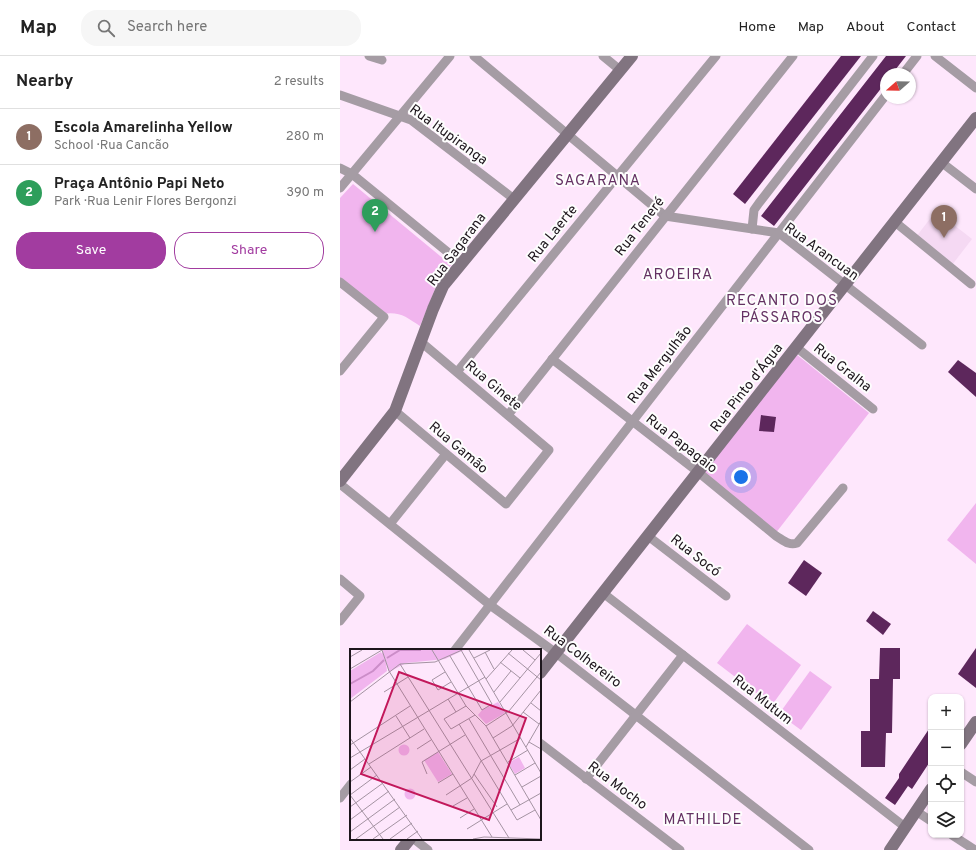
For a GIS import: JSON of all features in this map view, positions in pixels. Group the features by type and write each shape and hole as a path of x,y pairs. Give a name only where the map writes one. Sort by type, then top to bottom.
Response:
{"street":[{"path":"370,56 382,60"},
{"path":"340,188 450,56"},
{"path":"474,56 665,216"},
{"path":"603,56 620,70"},
{"name":"Rua Sagarana","path":"340,480 395,411 443,286 632,56"},
{"name":"Rua Laerte","path":"457,372 716,56"},
{"name":"Rua Teneré","path":"508,415 793,56"},
{"path":"752,229 754,210 873,56"},
{"path":"908,68 917,56"},
{"path":"935,56 976,88"},
{"name":"Rua Itupiranga","path":"340,94 411,120 514,199"},
{"name":"Rua Mergulhão","path":"456,649 880,103"},
{"name":"Rua Pinto d'Água","path":"541,672 976,118"},
{"path":"941,162 976,189"},
{"path":"340,168 352,174 461,263"},
{"name":"Rua Arancuan","path":"665,216 779,233 922,345"},
{"path":"895,222 971,284"},
{"path":"340,282 384,317 340,371"},
{"name":"Rua Ginete","path":"421,342 549,450 506,504"},
{"name":"Rua Gralha","path":"796,348 873,409"},
{"name":"Rua Papagaio","path":"552,359 698,472 776,536 793,544 797,543 843,488"},
{"name":"Rua Gamão","path":"395,411 506,504"},
{"path":"390,524 446,454"},
{"name":"Rua Colhereiro","path":"340,484 490,605 556,653 809,850"},
{"name":"Rua Socó","path":"648,536 726,596"},
{"path":"340,579 360,596 340,621"},
{"name":"Rua Mutum","path":"603,593 905,828"},
{"path":"586,779 683,655"},
{"path":"964,740 976,722"},
{"name":"Rua Mocho","path":"541,743 680,850"},
{"path":"964,774 976,782"},
{"path":"340,798 350,787"},
{"path":"890,850 928,793"},
{"path":"916,811 928,819"},
{"path":"957,838 975,850"},
{"path":"401,850 409,840"},
{"path":"415,840 428,850"}],"shaded area":[{"path":"353,184 451,265 437,284 420,326 407,317 398,314 382,314 340,279 340,198"},
{"path":"936,211 972,239 952,265 916,237"},
{"path":"796,354 869,413 775,534 700,472"},
{"path":"976,503 976,564 947,540"},
{"path":"747,624 801,665 772,705 717,663"},
{"path":"810,671 832,687 801,730 779,714"}],"building":[{"path":"841,56 861,56 745,204 733,194"},
{"path":"886,56 906,56 897,68 880,68 880,90 774,226 761,216"},
{"path":"958,360 976,373 976,397 948,372"},
{"path":"761,415 776,417 774,432 759,431"},
{"path":"804,560 822,573 806,596 788,583"},
{"path":"873,611 891,624 883,635 866,621"},
{"path":"880,648 900,648 900,679 893,679 892,733 886,733 885,767 861,767 861,731 870,731 870,679 879,679"},
{"path":"976,648 976,688 958,674"},
{"path":"928,730 928,765 912,789 908,786 895,805 885,798 899,778 899,774"}],"place":[{"name":"Praça Antônio Papi Neto","path":"375,232"},
{"name":"Escola Amarelinha Yellow","path":"944,238"}],"district":[{"name":"SAGARANA","path":"598,180"},
{"name":"AROEIRA","path":"678,274"},
{"name":"RECANTO DOS PÁSSAROS","path":"782,308"},
{"name":"MATHILDE","path":"703,819"}]}
